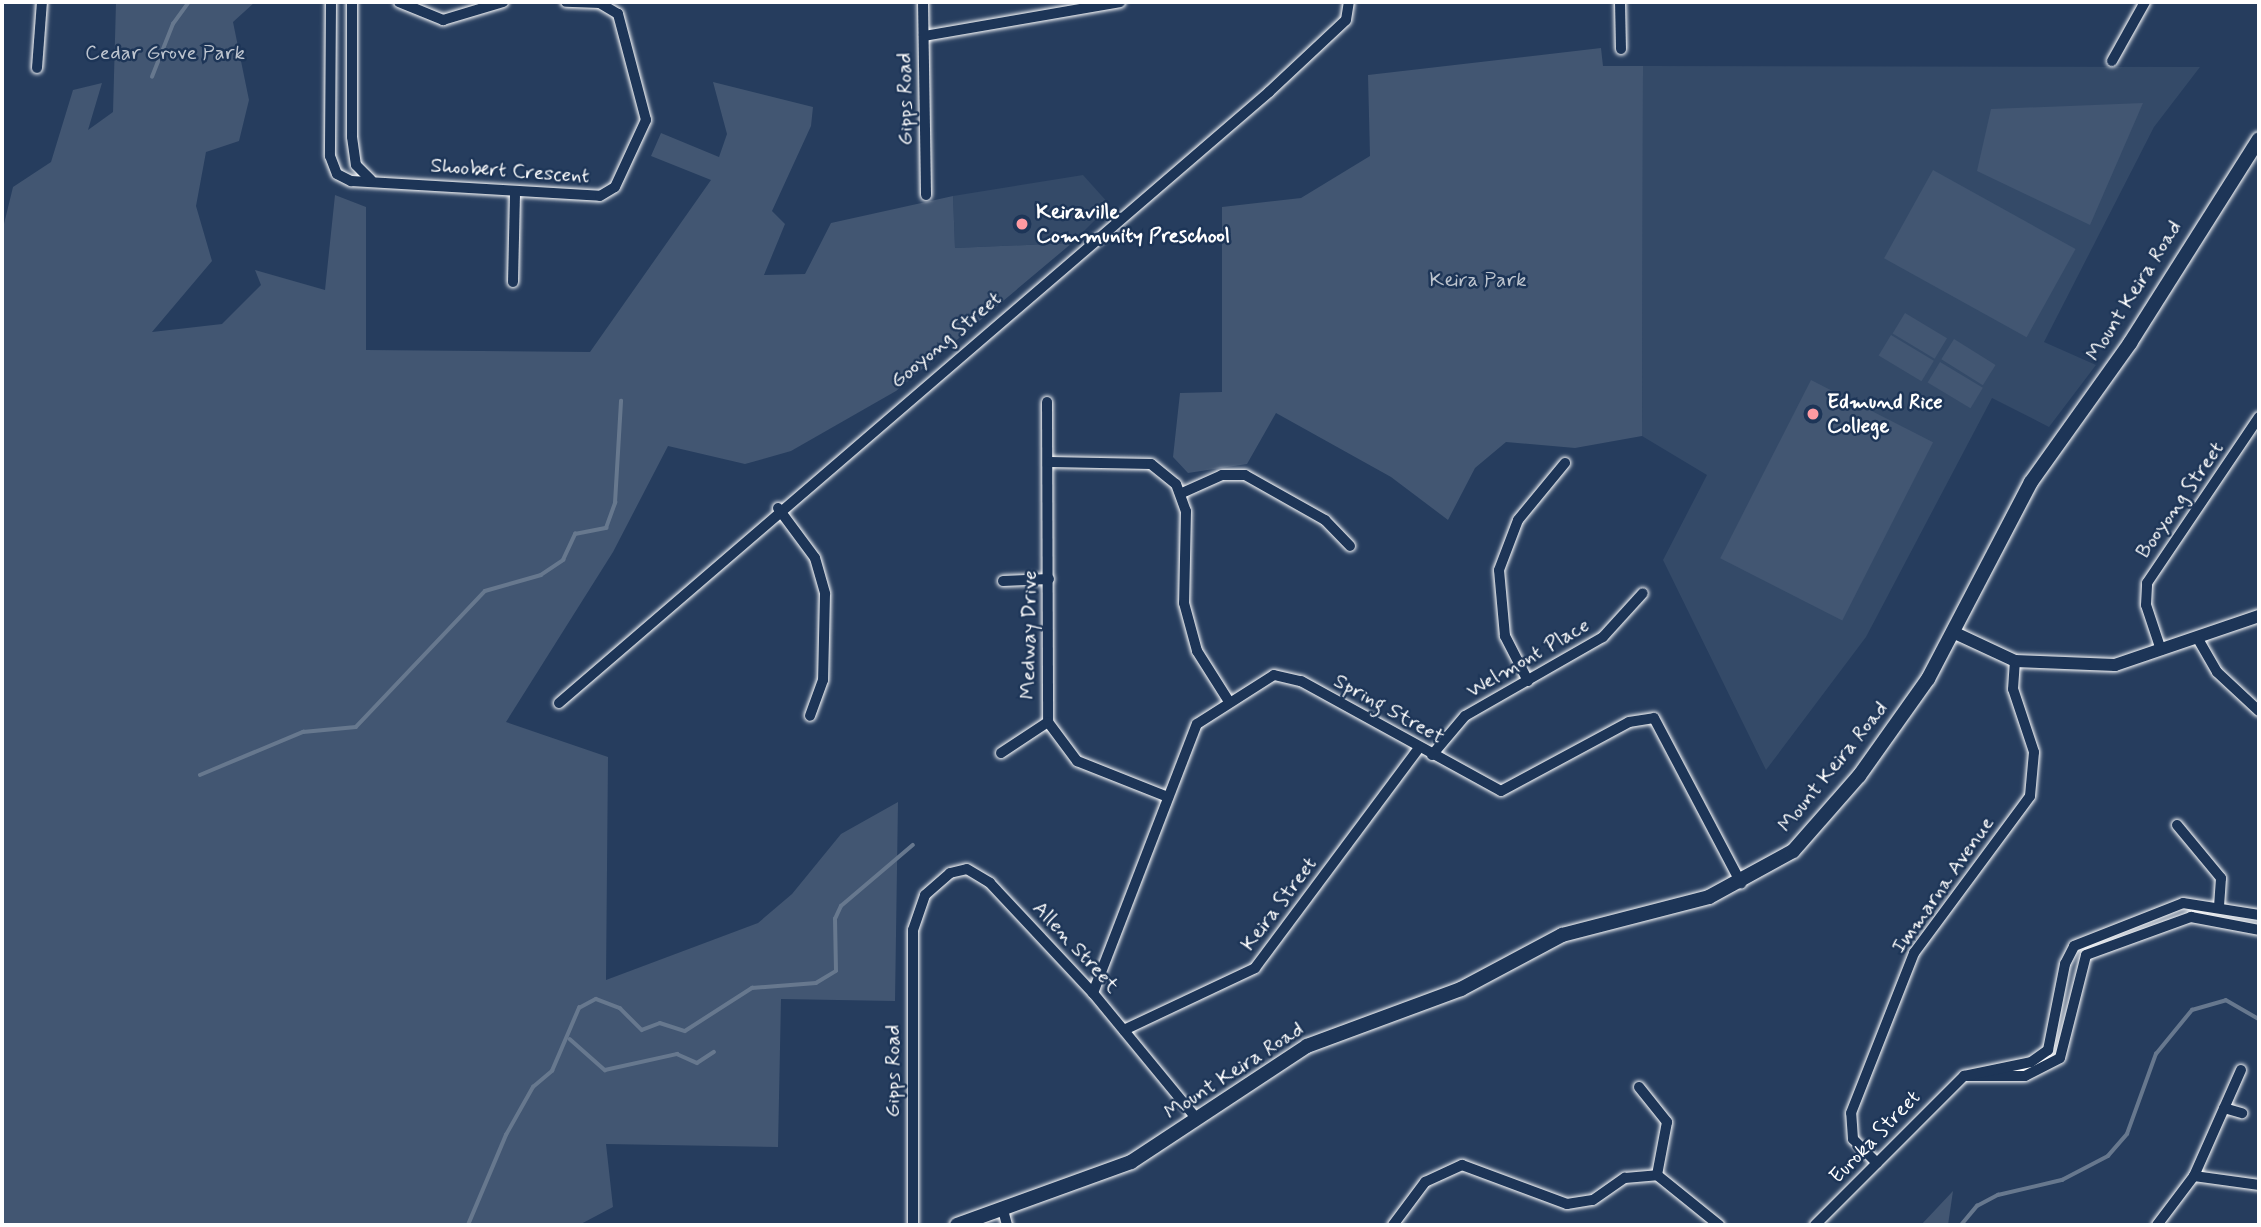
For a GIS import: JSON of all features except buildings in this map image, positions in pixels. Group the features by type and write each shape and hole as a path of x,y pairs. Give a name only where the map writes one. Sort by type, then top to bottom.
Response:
{"main road":[{"name":"Mount Keira Road","path":"957,1225 1115,1170 1307,1046 1461,989 1546,942 1741,883 1814,831 1928,679 1955,633 2031,482 2259,139"}],"street":[{"path":"37,68 42,2"},
{"name":"Shoobert Crescent","path":"331,2 330,156 337,174 371,180 600,196 615,187 646,120 618,14 600,3 566,2"},
{"path":"352,2 352,137 356,165 371,180"},
{"path":"399,2 443,20 503,2"},
{"name":"Gipps Road","path":"923,2 926,195"},
{"path":"924,36 1120,2"},
{"name":"Gooyong Street","path":"559,703 778,508 1269,92 1346,20 1349,2"},
{"path":"1620,2 1621,49"},
{"path":"2112,61 2145,2"},
{"path":"513,282 515,192"},
{"name":"Medway Drive","path":"1047,402 1050,461 1048,722 1077,761 1168,797"},
{"name":"Booyong Street","path":"2161,650 2147,583 2259,417"},
{"path":"1050,461 1151,464 1182,493 1184,603 1197,651 1228,700"},
{"path":"1528,681 1504,636 1499,570 1518,520 1565,463"},
{"path":"1182,493 1222,475 1245,475 1325,520 1350,546"},
{"path":"778,508 815,558 824,584 823,680 810,716"},
{"path":"1003,581 1049,579"},
{"name":"Welmont Place","path":"1432,755 1465,716 1602,637 1643,593"},
{"path":"1955,633 2015,661 2115,665 2198,639 2259,616"},
{"path":"2198,639 2217,672 2259,711"},
{"name":"Immarna Avenue","path":"1877,1163 1853,1139 1852,1113 1914,953 2029,796 2034,752 2013,689 2015,661"},
{"name":"Spring Street","path":"1093,993 1197,723 1228,700 1275,675 1289,676 1432,755 1505,791 1629,722 1654,718 1741,883"},
{"path":"1001,753 1048,722"},
{"name":"Keira Street","path":"1124,1030 1255,968 1419,748"},
{"path":"2177,825 2221,878 2219,905"},
{"name":"Allen Street","path":"915,917 925,895 950,873 967,869 990,883 1093,993 1197,1119"},
{"path":"1964,1076 2031,1062 2048,1050 2065,964 2074,946 2183,903 2219,905 2259,915"},
{"name":"Gipps Road","path":"913,1225 915,917"},
{"path":"1964,1076 2025,1076 2060,1058 2087,955 2191,917 2259,930"},
{"path":"2157,1225 2194,1176 2241,1070"},
{"name":"Euroka Street","path":"1815,1225 1964,1076"},
{"path":"1639,1087 1667,1122 1657,1175"},
{"path":"2224,1108 2242,1113"},
{"path":"1393,1225 1424,1182 1451,1167 1471,1166 1567,1203 1593,1200 1625,1178 1657,1175 1719,1225"},
{"path":"2194,1176 2259,1185"},
{"path":"1003,1210 1007,1225"}],"shaded area":[{"name":"Edmund Rice College","path":"1643,66 2200,67 2154,127 2044,342 2096,365 2049,427 1992,398 1866,637 1766,770 1663,560 1707,475 1642,436"},
{"name":"Keiraville Community Preschool","path":"1083,175 1110,205 1072,243 955,248 953,196"}],"green space":[{"name":"Cedar Grove Park","path":"116,2 255,2 233,22 249,100 239,141 206,152 196,206 212,261 152,332 222,324 261,285 255,270 325,290 335,195 366,207 366,350 590,352 711,180 651,156 661,133 719,157 727,134 713,82 813,107 811,126 772,211 785,224 764,275 805,274 831,223 953,196 955,248 1072,243 896,391 791,451 745,464 668,446 613,552 506,722 608,757 606,980 758,923 792,894 841,834 898,802 895,1001 781,999 778,1147 606,1144 613,1207 579,1225 2,1225 2,232 13,187 51,162 73,90 102,83 88,130 113,112"},
{"name":"Keira Park","path":"1601,48 1603,66 1643,66 1642,436 1575,448 1506,442 1475,468 1448,520 1391,477 1276,413 1247,464 1188,473 1173,457 1180,393 1222,392 1222,207 1301,198 1370,156 1368,75"},
{"path":"2143,103 2090,225 1977,171 1991,109"},
{"path":"1933,170 2076,249 2027,337 1884,258"},
{"path":"1905,313 1947,338 1935,359 1893,334"},
{"path":"1891,335 1934,361 1921,381 1879,356"},
{"path":"1954,339 1996,365 1983,385 1941,359"},
{"path":"1940,362 1983,388 1970,408 1928,383"},
{"path":"1811,380 1933,442 1842,620 1720,558"},
{"path":"1953,1191 1948,1225 1921,1225"}],"waterway":[{"path":"152,77 173,24 189,2"},
{"path":"200,775 303,732 356,727 485,591 541,575 563,560 575,534 606,528 615,503 621,401"},
{"path":"468,1225 506,1135 533,1087 552,1071 579,1008 596,999 620,1008 642,1030 660,1023 685,1031 752,988 816,983 836,971 835,919 841,906 913,845"},
{"path":"1961,1225 1977,1206 1998,1195 2062,1180 2108,1156 2127,1134 2156,1054 2192,1010 2226,1000 2259,1019"},
{"path":"570,1039 605,1070 677,1054 697,1063 714,1052"}],"place":[{"name":"Keiraville Community Preschool","path":"1022,224"},
{"name":"Edmund Rice College","path":"1813,414"}]}
